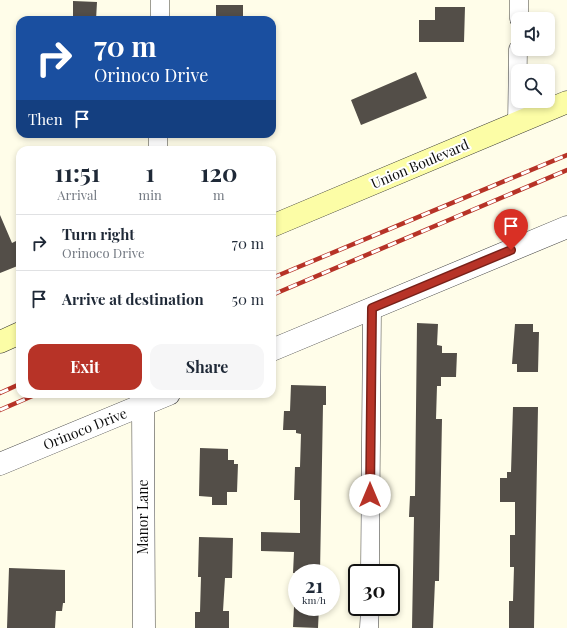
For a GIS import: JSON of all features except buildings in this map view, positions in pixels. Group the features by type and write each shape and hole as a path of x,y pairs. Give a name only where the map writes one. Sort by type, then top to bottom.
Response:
{"main road":[{"name":"Union Boulevard","path":"276,224 567,102"},
{"path":"0,342 16,335"}],"street":[{"path":"160,0 160,16"},
{"path":"519,0 519,12"},
{"path":"517,123 518,56"},
{"path":"276,348 567,227"},
{"path":"370,564 372,308"},
{"name":"Orinoco Drive","path":"0,464 160,398"},
{"name":"Manor Lane","path":"143,405 144,628"},
{"path":"369,628 370,616"}],"railway":[{"path":"276,276 567,155"},
{"path":"276,293 567,170"},
{"path":"0,393 16,386"},
{"path":"0,410 28,398"}],"route":[{"path":"370,495 372,308 511,250"}]}
